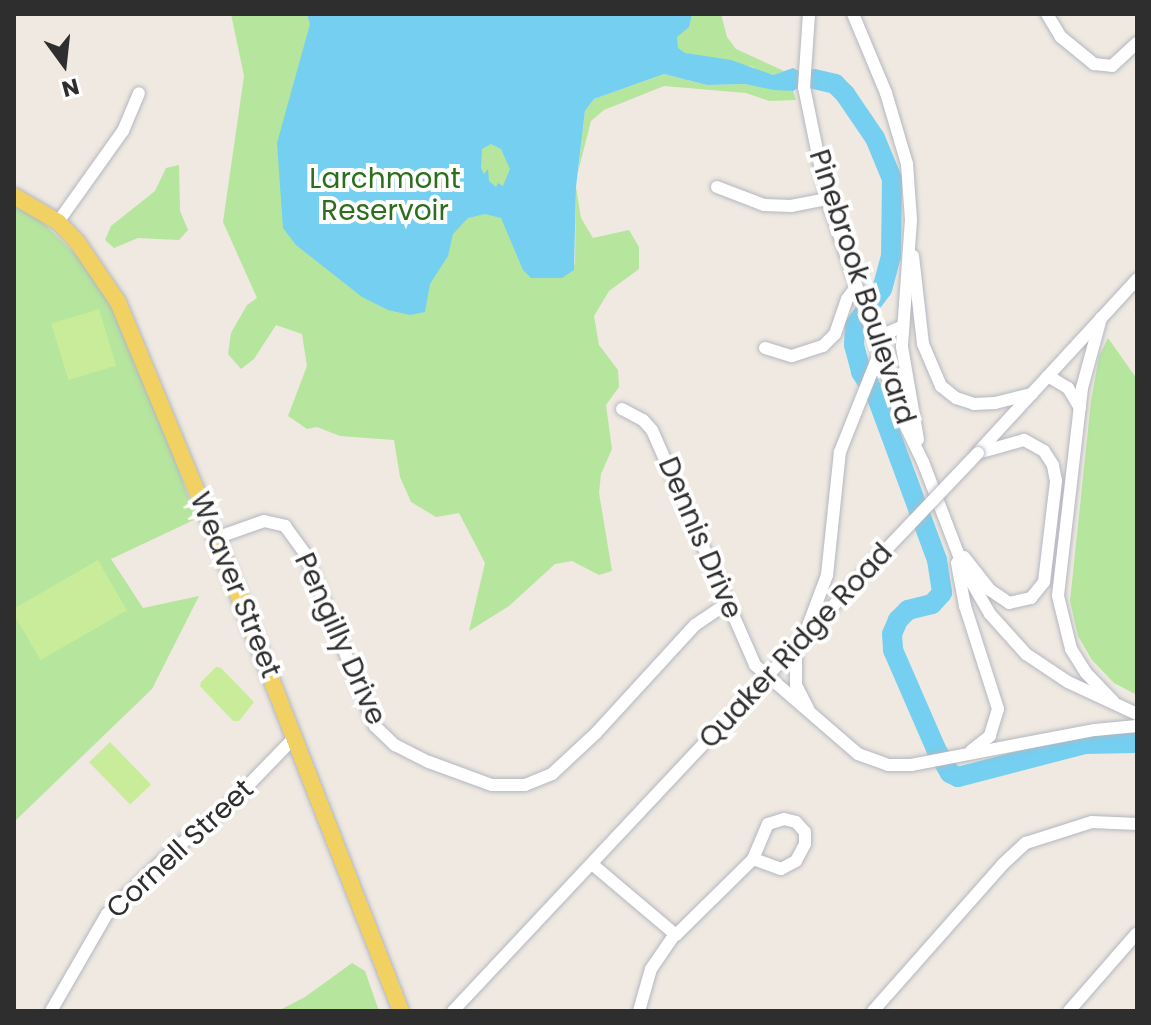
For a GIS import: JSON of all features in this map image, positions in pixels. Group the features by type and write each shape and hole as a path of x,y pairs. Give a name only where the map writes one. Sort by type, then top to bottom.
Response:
{"main road":[{"name":"Weaver Street","path":"14,196 58,222 93,260 118,302 216,538 401,1011"}],"street":[{"name":"Pinebrook Boulevard","path":"809,14 807,103 827,199 899,412 923,462 955,545 980,598 1014,642 1054,674 1137,714"},
{"name":"Pinebrook Boulevard","path":"853,14 886,93 904,149 910,191 903,326 905,377 923,462"},
{"path":"1047,14 1061,37 1094,64 1112,66 1137,43"},
{"path":"58,222 123,131 139,93"},
{"path":"717,187 764,205 791,206 827,199"},
{"path":"910,234 923,344 941,386 956,398 974,404 995,403 1032,394"},
{"name":"Quaker Ridge Road","path":"453,1011 978,453 1137,279"},
{"path":"765,348 792,356 823,346 835,334 847,299 856,287"},
{"path":"1101,318 1080,408 1058,582 1059,610 1065,637 1078,663 1118,706"},
{"path":"870,325 885,334 903,326"},
{"path":"810,711 796,685 800,642 827,575 836,466 855,411 874,373 879,352"},
{"path":"1048,376 1068,388 1080,408"},
{"name":"Dennis Drive","path":"622,409 643,420 652,430 751,657 766,678"},
{"path":"955,545 1002,600 1025,601 1041,589 1055,489 1053,465 1044,451 1024,440 978,453"},
{"name":"Pengilly Drive","path":"216,538 264,521 285,526 305,554 375,726 395,745 429,762 492,785 525,785 552,774 596,733 695,625 728,603"},
{"path":"955,545 965,606 998,709 990,736 961,756"},
{"path":"766,678 810,711 851,749 867,758 899,766 1095,730 1137,726"},
{"name":"Cornell Street","path":"51,1011 107,914 170,853 231,803 295,737"},
{"path":"639,1011 651,969 675,934 753,859 768,824 784,819 796,822 804,830 802,853 789,867 771,868 753,859"},
{"path":"873,1011 1002,865 1026,843 1092,822 1137,824"},
{"path":"592,864 675,934"},
{"path":"1069,1011 1137,933"}],"green space":[{"name":"Larchmont Reservoir","path":"231,14 721,14 727,37 736,49 784,71 773,75 760,73 753,67 685,53 591,86 541,175 575,265 576,187 581,218 593,238 629,230 639,247 639,269 609,291 594,316 599,345 618,370 619,387 606,405 612,449 601,474 599,493 612,571 599,575 572,561 555,564 509,606 469,631 485,563 459,513 436,517 411,502 400,477 394,440 340,436 317,427 307,429 288,416 307,366 302,334 276,325 254,359 241,369 228,354 231,333 247,305 257,298 223,222 244,76"},
{"path":"664,74 707,85 745,84 793,91 796,100 769,101 746,93 664,86 604,110 591,121 578,172 585,111 594,99"},
{"path":"179,165 180,211 188,230 179,240 138,238 114,248 105,240 111,226 155,191 166,168"},
{"path":"14,205 36,216 101,279 149,387 196,519 111,559 143,608 199,596 152,689 14,822"},
{"path":"99,309 116,365 68,380 51,324"},
{"path":"1108,338 1137,379 1137,695 1114,683 1092,660 1078,636 1070,601 1091,401 1099,356"},
{"path":"98,560 127,610 40,660 14,615 14,608"},
{"path":"216,667 221,668 254,702 239,721 233,721 200,686"},
{"path":"110,742 151,784 130,805 89,762"},
{"path":"352,963 365,971 379,1011 278,1011 305,997"}],"water":[{"path":"307,14 692,14 689,27 677,37 678,48 685,53 731,60 773,75 793,68 814,79 793,91 745,84 707,85 664,74 594,99 585,111 576,187 574,270 562,278 531,278 523,270 501,218 485,214 468,218 453,234 448,256 430,284 425,312 410,315 388,310 362,297 296,245 283,228 277,143 310,24","holes":["491,144 501,149 510,169 503,186 498,183 496,187 489,181 488,169 484,174 481,168 482,149"]}],"waterway":[{"path":"814,79 835,84 845,94 875,138 892,179 891,256 882,289 855,325 854,345 861,372 876,395 937,560 942,593 932,604 908,610 898,620 892,634 893,650 936,749 950,773 958,777 1085,744 1137,743"}]}
